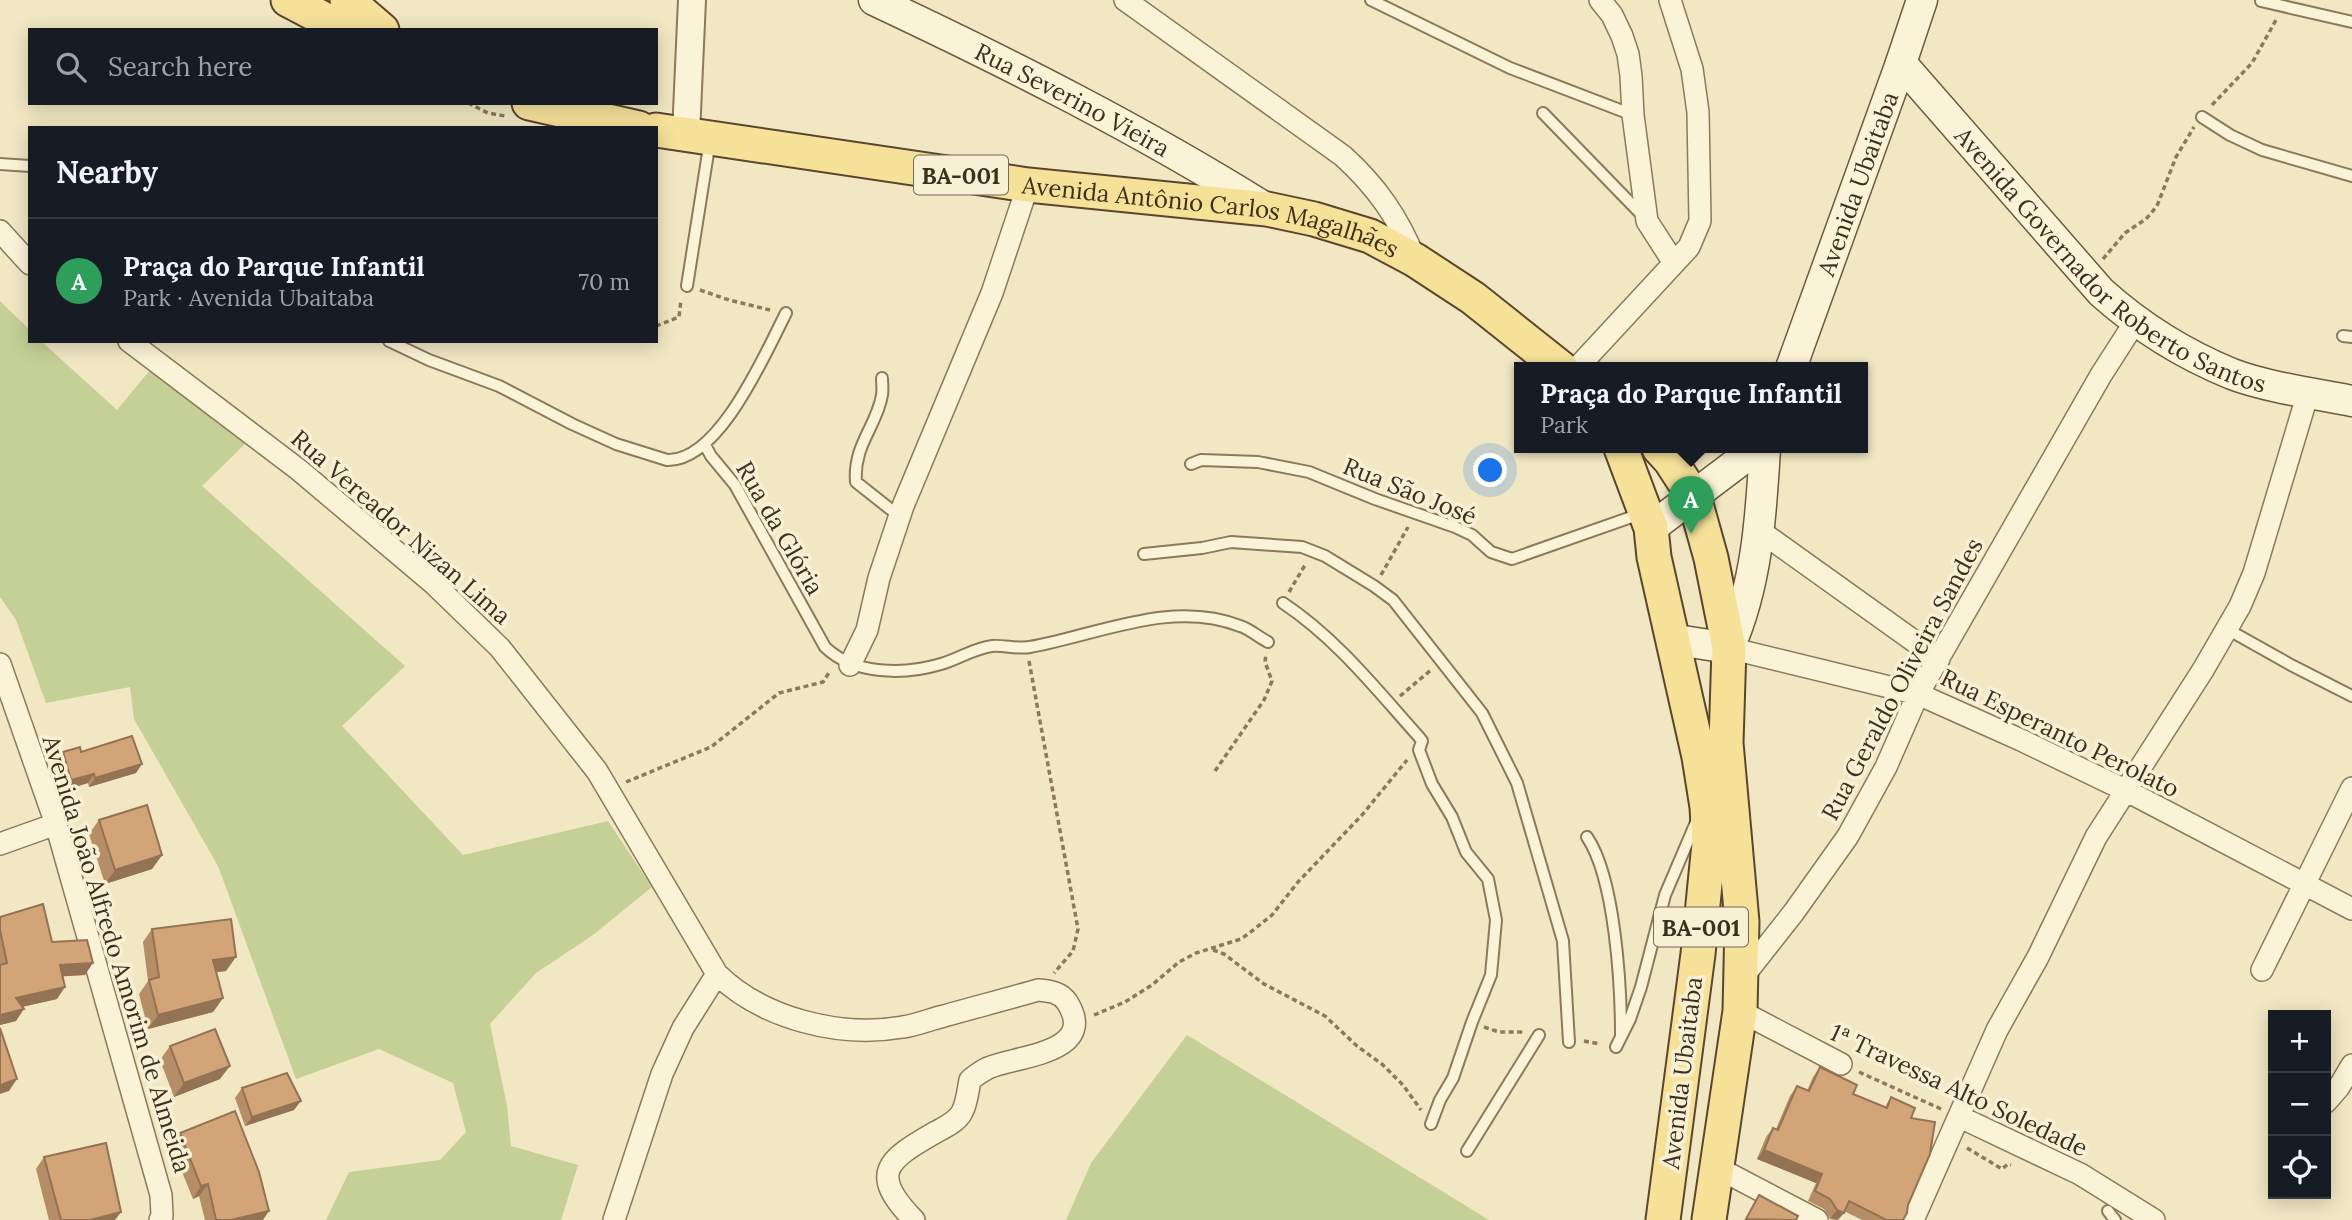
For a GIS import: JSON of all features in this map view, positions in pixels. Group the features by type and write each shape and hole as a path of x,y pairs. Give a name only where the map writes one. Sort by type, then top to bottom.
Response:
{"main road":[{"path":"288,0 341,28"},
{"path":"347,0 380,28"},
{"name":"Rua Severino Vieira","path":"874,0 953,37 1161,145 1267,209"},
{"name":"Avenida Ubaitaba","path":"1793,362 1922,0"},
{"name":"Avenida Governador Roberto Santos","path":"1901,63 2101,292 2135,322 2179,348 2233,374 2352,401"},
{"path":"538,105 630,126"},
{"name":"Avenida Antônio Carlos Magalhães","path":"683,139 1028,185 1267,209 1314,219 1370,236 1415,260 1473,298 1553,362"},
{"name":"BA-001","path":"1623,453 1648,520"},
{"name":"BA-001","path":"1663,453 1694,497"},
{"path":"1648,520 1694,497 1751,453"},
{"name":"Avenida Ubaitaba","path":"1729,648 1746,604 1760,531 1765,453"},
{"name":"Avenida Ubaitaba","path":"1694,497 1711,558 1729,648 1726,743 1742,922 1740,1011 1709,1220"},
{"name":"Avenida Ubaitaba","path":"1648,520 1699,757 1707,807 1709,844 1663,1220"},
{"path":"1671,636 1683,641 1729,648"}],"street":[{"path":"683,139 692,0"},
{"path":"1125,0 1343,156 1364,175 1389,205 1415,260"},
{"path":"1600,0 1612,15 1628,54 1647,221 1674,263"},
{"path":"1583,362 1689,247 1700,221 1698,112 1692,69 1670,0"},
{"path":"844,662 867,630 879,578 899,516 992,293 1028,185"},
{"path":"0,231 28,262"},
{"name":"Rua Geraldo Oliveira Sandes","path":"1742,978 1794,912 1848,836 1886,767 1918,694 2101,375 2135,322"},
{"name":"Rua Vereador Nizan Lima","path":"132,343 299,470 433,583 500,648 597,771 717,974 730,988 766,1008 822,1026 862,1030 902,1027 1038,990"},
{"path":"1913,1220 1997,1030 2038,957 2096,837 2203,670 2227,629 2254,573 2308,393"},
{"path":"1760,531 1939,659"},
{"name":"Rua Esperanto Perolato","path":"1729,648 1918,694 2127,791 2352,909"},
{"name":"Avenida João Alfredo Amorim de Almeida","path":"0,664 56,824 161,1195 160,1220"},
{"path":"2262,970 2352,788"},
{"path":"0,844 56,824"},
{"path":"614,1220 662,1074 683,1028 717,974"},
{"path":"914,1220 891,1194 887,1182 890,1166 903,1152 952,1123 962,1114 970,1080 988,1068 1044,1053 1067,1041 1072,1033 1071,1012 1060,996 1038,990"},
{"name":"1ª Travessa Alto Soledade","path":"1740,1011 1841,1064"},
{"path":"2331,1096 2352,1065"},
{"name":"1ª Travessa Alto Soledade","path":"1960,1117 2080,1174 2154,1220"},
{"path":"1716,1167 1817,1220"}],"lane":[{"path":"1371,0 1510,68 1633,115"},
{"path":"2261,1 2352,22"},
{"path":"1543,113 1647,221"},
{"path":"2202,117 2230,135 2262,150 2352,176"},
{"path":"683,139 687,286"},
{"path":"0,164 28,166"},
{"name":"Rua da Glória","path":"786,313 741,396 718,431 705,445 735,485 825,648 844,662"},
{"path":"393,343 429,360 499,386 616,444 667,460 690,456 705,445"},
{"path":"882,378 882,394 860,449 855,471 856,482 899,516"},
{"name":"Rua São José","path":"1191,464 1201,460 1258,462 1309,472 1472,535 1491,552 1512,559 1648,520"},
{"path":"1144,554 1231,542 1302,547 1325,556 1393,600 1482,713 1509,763 1524,802 1563,941 1569,1042"},
{"path":"1283,603 1303,616 1347,655 1422,741 1419,750 1432,784 1452,817 1466,852 1488,879 1496,920 1491,975 1453,1078 1440,1100 1431,1124"},
{"path":"844,662 904,671 941,664 992,646 1027,647 1103,629 1180,616 1210,617 1241,626 1268,642"},
{"path":"2227,629 2291,666 2352,696"},
{"path":"1587,837 1597,851 1611,912 1620,980 1618,1043 1641,987 1665,895 1695,823 1707,807"},
{"path":"1467,1152 1539,1035"}],"path":[{"path":"2087,276 2125,233 2146,219 2157,206 2189,132 2252,63 2269,37 2282,6"},
{"path":"658,325 679,317 687,286 742,304 786,313"},
{"path":"1374,586 1416,513"},
{"path":"1283,603 1312,551"},
{"path":"1215,771 1264,700 1272,681 1265,662 1268,642"},
{"path":"1027,647 1078,929 1073,951 1038,990"},
{"path":"608,790 711,747 779,693 823,682 844,662"},
{"path":"1395,700 1406,688 1441,662"},
{"path":"1073,1025 1125,1002 1152,985 1180,961 1241,939 1272,915 1298,882 1362,816 1394,773 1419,750"},
{"path":"1211,949 1224,954 1264,984 1325,1016 1403,1085 1431,1124"},
{"name":"1ª Travessa Alto Soledade","path":"1841,1064 1960,1117"}],"green space":[{"path":"0,301 28,328 28,343 43,343 117,410 150,370 245,444 202,486 405,666 342,726 463,855 608,821 652,887 593,935 536,973 490,1024 507,1106 511,1146 578,1165 561,1220 326,1220 349,1172 440,1160 466,1132 453,1083 379,1049 296,1079 218,866 134,719 130,687 46,703 16,620 0,597"},
{"path":"1187,1035 1489,1220 1066,1220 1091,1163"}],"building":[{"path":"132,736 142,764 95,778 94,774 71,780 63,752 80,747 81,752"},
{"path":"147,805 162,855 115,870 99,820"},
{"path":"43,904 52,942 87,940 93,963 60,965 65,987 16,998 24,1009 0,1015 0,965 7,963 0,917"},
{"path":"231,919 236,957 213,960 223,998 158,1015 149,980 159,977 152,929"},
{"path":"0,1028 17,1079 0,1085"},
{"path":"215,1029 230,1066 184,1083 170,1046"},
{"path":"1820,1067 1857,1085 1853,1094 1887,1108 1891,1097 1915,1108 1911,1118 1935,1122 1930,1154 1903,1220 1885,1220 1849,1201 1844,1213 1837,1210 1830,1199 1815,1191 1822,1174 1764,1150 1773,1128 1778,1130 1797,1086 1809,1091"},
{"path":"287,1073 301,1101 252,1117 242,1088"},
{"path":"235,1111 259,1172 269,1211 231,1220 216,1220 208,1184 201,1186 180,1133"},
{"path":"106,1143 121,1212 90,1220 61,1220 44,1157"},
{"path":"1759,1195 1798,1216 1796,1220 1746,1219"}],"place":[{"name":"Praça do Parque Infantil","path":"1691,534"}]}
